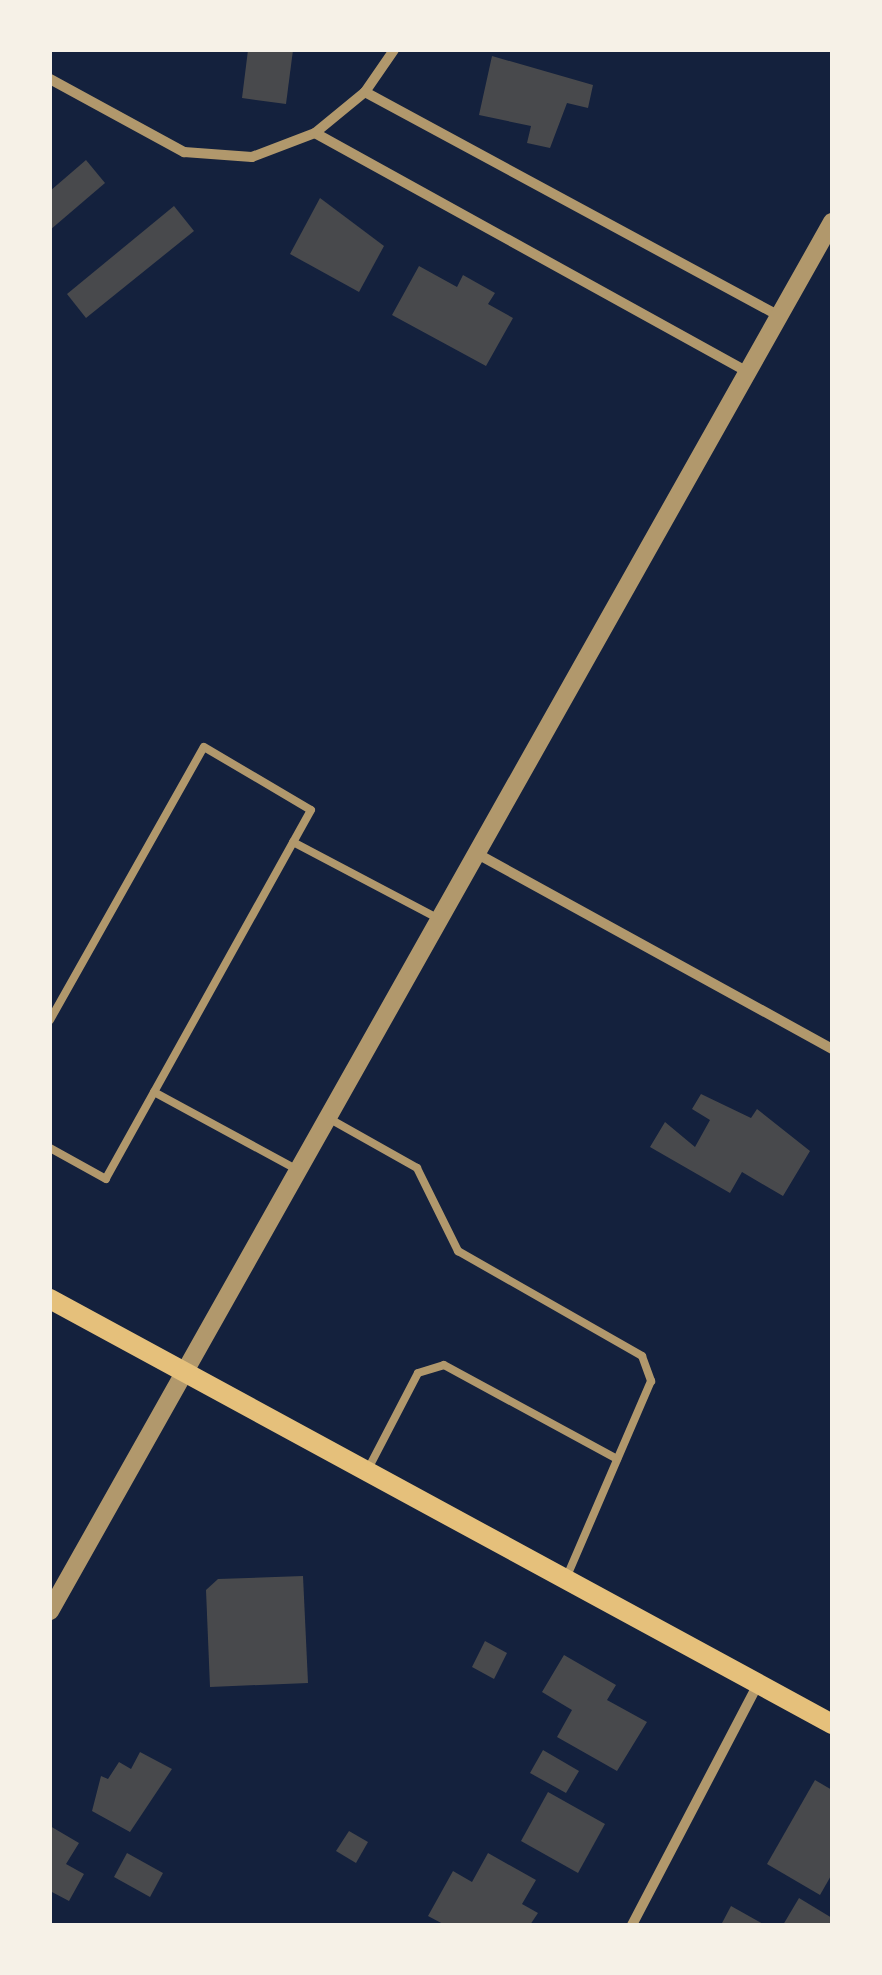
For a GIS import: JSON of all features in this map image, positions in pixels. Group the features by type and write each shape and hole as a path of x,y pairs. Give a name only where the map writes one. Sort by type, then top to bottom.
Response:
{"main road":[{"path":"50,1299 832,1724"}],"street":[{"path":"50,79 184,152 252,157 315,133 365,92 394,50"},
{"path":"365,92 779,316"},
{"path":"315,133 748,371"},
{"path":"50,1611 474,852 779,316 827,245 832,222"},
{"path":"474,852 832,1049"},
{"path":"632,1925 758,1684"}],"lane":[{"path":"50,1020 204,747 311,810 106,1179 50,1148"},
{"path":"293,842 437,918"},
{"path":"154,1092 296,1169"},
{"path":"326,1116 417,1168 458,1251 642,1356 651,1381 566,1580"},
{"path":"368,1471 418,1372 444,1365 617,1460"}],"building":[{"path":"248,50 293,50 286,104 242,98"},
{"path":"492,56 593,85 588,108 567,103 550,148 527,143 531,126 479,115"},
{"path":"86,160 105,183 50,230 50,191"},
{"path":"320,198 384,246 359,292 290,254"},
{"path":"174,206 194,231 86,318 67,294"},
{"path":"419,266 457,287 463,275 495,293 488,304 513,318 486,366 392,315"},
{"path":"701,1094 751,1118 757,1109 810,1151 783,1196 742,1172 730,1193 650,1147 665,1122 695,1147 710,1120 692,1109"},
{"path":"303,1576 308,1683 210,1687 206,1590 218,1579"},
{"path":"485,1641 507,1653 494,1679 472,1667"},
{"path":"564,1655 616,1685 607,1700 647,1722 617,1771 557,1737 572,1710 542,1692"},
{"path":"543,1750 579,1771 566,1793 530,1773"},
{"path":"140,1752 172,1769 130,1832 92,1811 101,1776 108,1779 119,1762 131,1769"},
{"path":"815,1780 832,1790 832,1874 820,1895 767,1864"},
{"path":"548,1792 605,1824 578,1873 521,1841"},
{"path":"50,1826 79,1843 66,1864 84,1874 69,1901 50,1891"},
{"path":"349,1831 368,1842 356,1863 336,1851"},
{"path":"127,1853 163,1873 150,1897 114,1877"},
{"path":"488,1853 536,1880 522,1904 538,1913 530,1925 445,1925 428,1916 453,1871 472,1882"},
{"path":"799,1898 832,1918 832,1925 783,1925"},
{"path":"731,1906 765,1925 721,1925"}]}
